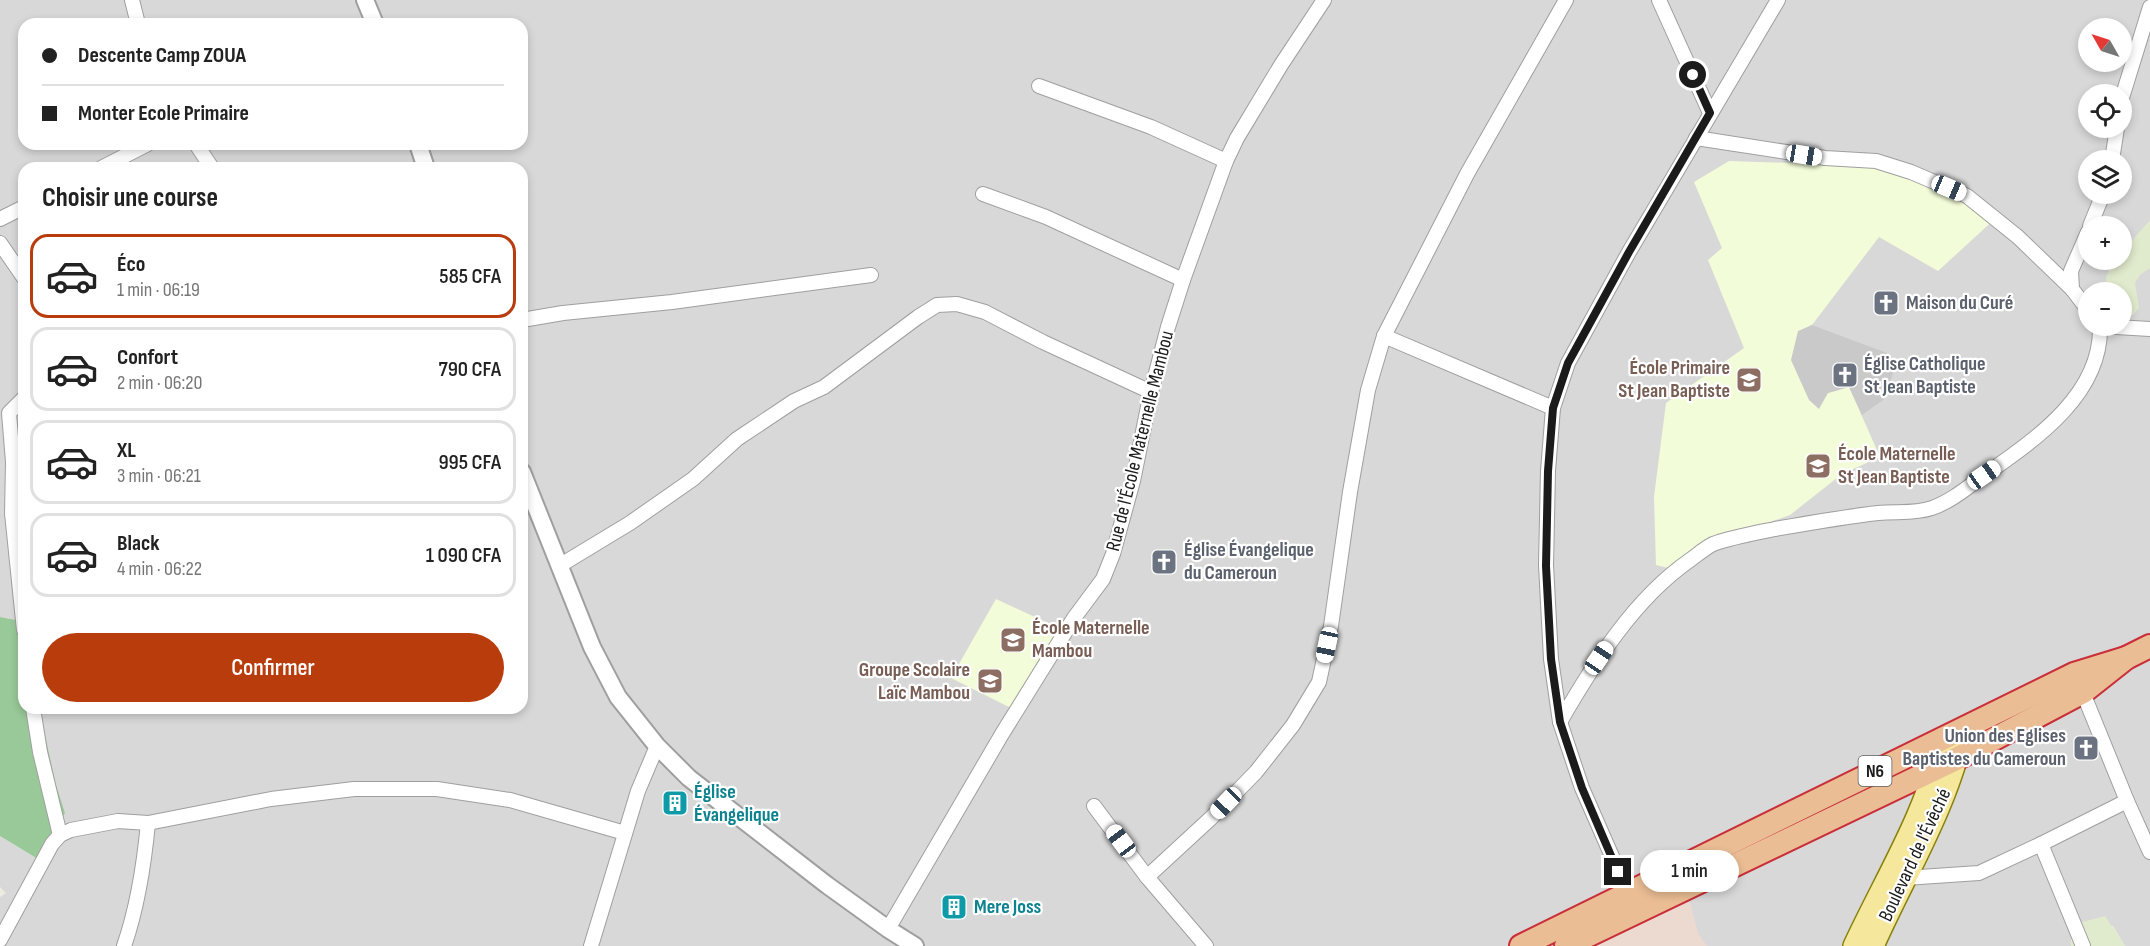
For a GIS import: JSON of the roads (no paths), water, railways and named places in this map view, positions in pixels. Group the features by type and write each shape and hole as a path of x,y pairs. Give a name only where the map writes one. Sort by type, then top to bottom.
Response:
{"highway":[{"name":"N6","path":"1681,878 1958,758 2079,683 2150,646"},
{"name":"N6","path":"1521,946 1634,901 1681,878 1943,738 2079,683"},
{"name":"N6","path":"1566,946 1634,901"}],"main road":[{"name":"Boulevard de l'Évêché","path":"1873,946 1933,820 1958,758 1964,729"},
{"name":"Boulevard de l'Évêché","path":"1854,946 1922,809 1937,768 1943,738"}],"street":[{"path":"132,0 136,18"},
{"path":"365,0 372,18"},
{"name":"Rue de l'École Maternelle Mambou","path":"888,929 1002,734 1074,618 1103,579 1113,554 1133,481 1151,392 1183,279 1226,161 1237,138 1281,65 1324,0"},
{"path":"1147,877 1211,818 1256,772 1293,725 1319,682 1331,626 1350,492 1368,390 1384,336 1467,174 1566,0"},
{"path":"1659,0 1710,113"},
{"path":"1634,901 1582,788 1560,722 1551,659 1546,566 1548,471 1553,408 1574,353 1629,252 1778,0"},
{"path":"2126,84 2150,7"},
{"path":"1039,86 1151,127 1226,161"},
{"path":"1696,138 1825,158 1876,161 1911,172 1967,196 2018,237 2078,297"},
{"path":"113,162 136,150"},
{"path":"983,194 1046,217 1183,279"},
{"path":"0,219 18,210"},
{"path":"0,243 18,269"},
{"path":"2072,289 2071,272 2078,256"},
{"path":"528,319 871,275"},
{"path":"559,566 630,523 693,479 737,439 794,401 824,387 937,305 957,304 985,312 1043,342 1151,392"},
{"path":"2132,328 2150,329"},
{"path":"1384,336 1553,408"},
{"path":"1560,722 1610,643 1672,572 1712,545 1743,536 1818,521 1880,513 1912,512 1933,508 1954,497 2025,447 2057,421 2085,382 2095,359 2098,336"},
{"path":"18,404 9,413 18,513"},
{"path":"528,487 592,647 618,697 657,746 689,778 888,929 915,946"},
{"path":"2079,683 2150,852"},
{"path":"34,714 40,753 60,835"},
{"path":"591,946 638,791 657,746"},
{"path":"0,940 52,844 60,835 71,830 118,821 148,824 272,799 342,790 437,789 510,800 625,833"},
{"path":"1905,878 1979,873 2127,801"},
{"path":"1094,806 1147,877 1206,946"},
{"path":"124,946 134,919 145,860 148,824"},
{"path":"2041,844 2083,946"}],"place":[{"name":"Maison du Curé","path":"1886,303"},
{"name":"Église Catholique St Jean Baptiste","path":"1845,375"},
{"name":"École Primaire St Jean Baptiste","path":"1749,380"},
{"name":"École Maternelle St Jean Baptiste","path":"1818,466"},
{"name":"Église Évangelique du Cameroun","path":"1164,562"},
{"name":"École Maternelle Mambou","path":"1013,640"},
{"name":"Groupe Scolaire Laïc Mambou","path":"990,681"},
{"name":"Union des Eglises Baptistes du Cameroun","path":"2086,748"},
{"name":"Église Évangelique","path":"675,803"},
{"name":"Mere Joss","path":"954,907"}]}
